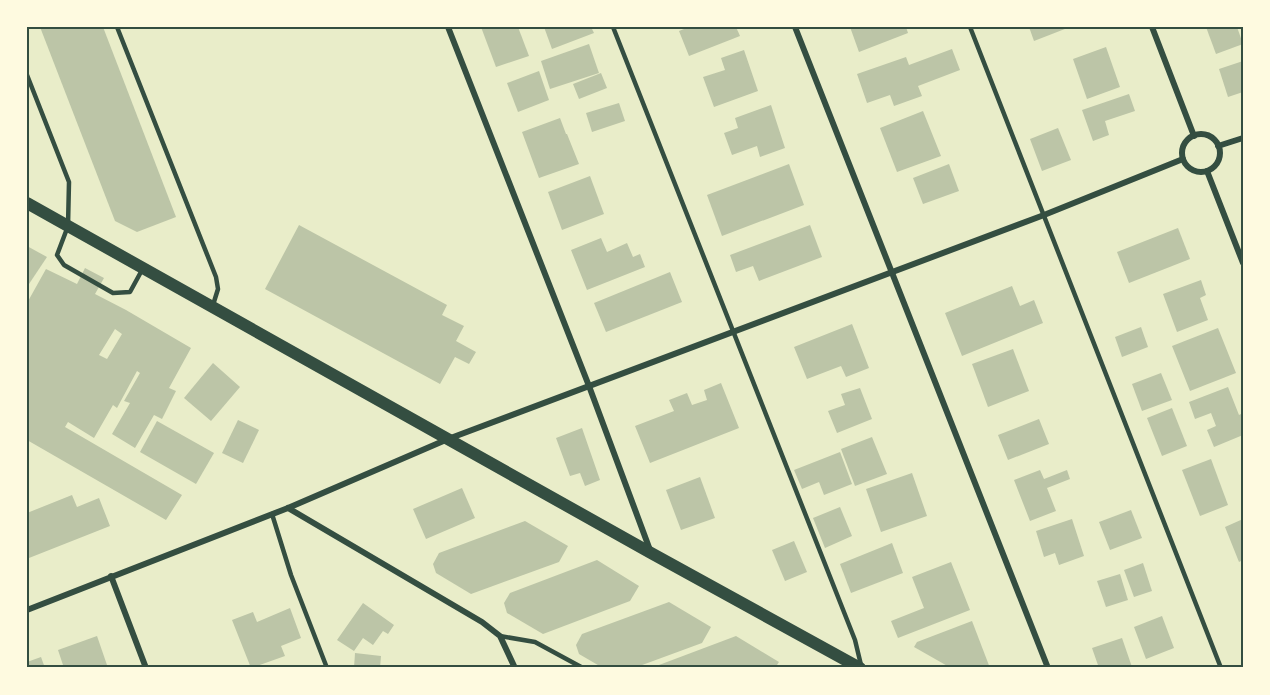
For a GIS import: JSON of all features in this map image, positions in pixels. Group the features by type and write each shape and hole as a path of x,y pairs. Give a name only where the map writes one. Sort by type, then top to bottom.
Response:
{"main road":[{"path":"27,203 651,553 861,668"}],"street":[{"path":"448,27 589,386 651,553"},
{"path":"795,27 1048,668"},
{"path":"1152,27 1194,136"},
{"path":"1207,135 1218,146 1218,161 1207,171 1190,170 1182,159 1183,147 1194,136 1207,135"},
{"path":"1218,146 1243,138"},
{"path":"27,610 288,508 448,439 1044,215 1182,159"},
{"path":"1207,171 1243,263"},
{"path":"288,508 482,622 500,636 515,668"},
{"path":"111,576 146,668"}],"lane":[{"path":"117,27 216,277 218,289 212,307"},
{"path":"613,27 855,640 861,668"},
{"path":"970,27 1221,668"},
{"path":"27,75 69,182 68,226 57,255 64,265 113,293 130,292 143,268"},
{"path":"272,514 291,575 327,668"},
{"path":"500,636 535,642 584,668"}],"building":[{"path":"40,27 103,27 176,217 137,232 115,221"},
{"path":"481,27 518,27 529,56 496,67"},
{"path":"544,27 591,27 594,33 552,49"},
{"path":"689,27 736,27 740,36 689,56 679,31"},
{"path":"850,27 906,27 908,33 859,52"},
{"path":"1029,27 1070,27 1034,41"},
{"path":"1206,27 1237,27 1243,44 1216,54"},
{"path":"589,44 599,73 550,89 541,61"},
{"path":"1106,47 1120,87 1087,99 1073,59"},
{"path":"952,49 960,70 918,86 922,96 894,106 890,95 867,103 857,74 906,57 909,65"},
{"path":"744,50 758,91 714,107 703,77 725,70 721,58"},
{"path":"1243,61 1243,92 1228,97 1219,69"},
{"path":"539,71 549,100 518,112 507,83"},
{"path":"601,73 607,88 579,99 573,84"},
{"path":"1129,94 1135,111 1105,121 1109,135 1093,141 1082,110"},
{"path":"619,103 625,121 592,132 586,113"},
{"path":"771,105 785,148 760,157 757,146 732,155 724,133 738,128 735,118"},
{"path":"923,111 941,156 897,172 880,128"},
{"path":"560,118 579,164 539,178 522,132"},
{"path":"1058,128 1071,160 1042,171 1030,139"},
{"path":"789,164 804,205 722,236 707,195"},
{"path":"949,164 959,191 923,204 913,178"},
{"path":"590,176 604,214 562,230 548,192"},
{"path":"299,225 447,305 442,315 464,326 456,341 476,352 469,364 455,357 440,384 265,289"},
{"path":"810,225 822,257 759,281 753,266 736,272 730,255"},
{"path":"1178,228 1190,259 1129,283 1117,252"},
{"path":"601,238 607,252 627,243 633,257 640,254 645,267 587,290 571,250"},
{"path":"27,246 47,257 27,287"},
{"path":"85,268 104,278 95,294 191,348 169,388 176,391 162,419 154,415 135,448 112,434 130,403 124,401 140,373 137,371 117,408 113,405 94,438 68,422 65,427 182,495 166,520 27,440 27,303 46,269 77,284","holes":["115,329 122,334 107,359 99,355"]},
{"path":"670,272 682,302 606,332 594,303"},
{"path":"1201,280 1206,295 1200,298 1208,320 1177,332 1163,294"},
{"path":"1012,286 1020,306 1034,300 1043,323 962,356 945,313"},
{"path":"852,324 869,368 846,377 841,366 807,379 794,347"},
{"path":"1141,327 1148,347 1122,357 1115,337"},
{"path":"1218,328 1236,373 1190,391 1172,346"},
{"path":"1013,349 1029,391 988,407 972,364"},
{"path":"213,363 240,387 211,421 184,398"},
{"path":"1161,373 1172,400 1142,411 1132,384"},
{"path":"721,383 739,428 650,463 635,426 674,411 669,400 687,393 692,405 707,400 704,390"},
{"path":"1228,387 1239,415 1243,413 1243,435 1214,447 1207,430 1216,426 1211,413 1195,419 1189,402"},
{"path":"860,388 872,419 837,433 828,411 845,405 841,394"},
{"path":"1172,408 1187,446 1162,456 1147,418"},
{"path":"1039,419 1049,444 1008,460 998,435"},
{"path":"238,420 259,430 243,463 222,453"},
{"path":"157,421 214,453 196,484 140,452"},
{"path":"582,428 600,480 585,486 580,473 570,476 556,438"},
{"path":"872,437 887,474 855,486 841,449"},
{"path":"840,452 852,484 824,495 819,482 802,489 794,470"},
{"path":"1211,459 1228,505 1200,516 1182,470"},
{"path":"1040,470 1044,479 1067,470 1070,479 1047,488 1056,511 1030,521 1014,480"},
{"path":"912,473 927,516 881,532 866,489"},
{"path":"700,477 715,518 681,530 666,490"},
{"path":"462,488 475,518 426,539 413,509"},
{"path":"72,495 77,507 99,498 110,526 29,558 27,554 27,513"},
{"path":"840,507 852,536 825,548 813,518"},
{"path":"1131,510 1142,538 1110,550 1099,522"},
{"path":"1072,519 1084,556 1059,565 1055,553 1044,557 1036,531"},
{"path":"1243,519 1243,560 1239,562 1225,527"},
{"path":"525,521 568,546 559,562 471,594 436,573 433,564 439,553"},
{"path":"794,541 807,572 785,581 772,550"},
{"path":"892,543 903,573 851,593 840,564"},
{"path":"597,560 639,586 630,601 543,634 507,613 504,603 510,593"},
{"path":"951,562 970,610 898,638 891,621 924,608 912,577"},
{"path":"1143,563 1152,591 1134,597 1124,570"},
{"path":"1120,574 1128,600 1106,607 1097,581"},
{"path":"669,602 711,627 702,643 634,668 603,668 579,654 576,645 582,634"},
{"path":"363,603 394,625 388,634 383,631 373,645 363,638 354,651 337,640"},
{"path":"290,608 301,638 281,646 285,656 251,668 232,620 253,612 257,622"},
{"path":"1162,616 1174,648 1146,659 1134,627"},
{"path":"972,621 990,668 951,668 914,647 917,642"},
{"path":"97,636 108,668 64,668 58,650"},
{"path":"736,636 779,662 775,668 651,668"},
{"path":"1122,638 1132,667 1099,668 1092,648"},
{"path":"355,653 381,656 380,668 354,668"},
{"path":"41,657 45,668 27,668 27,662"}]}
